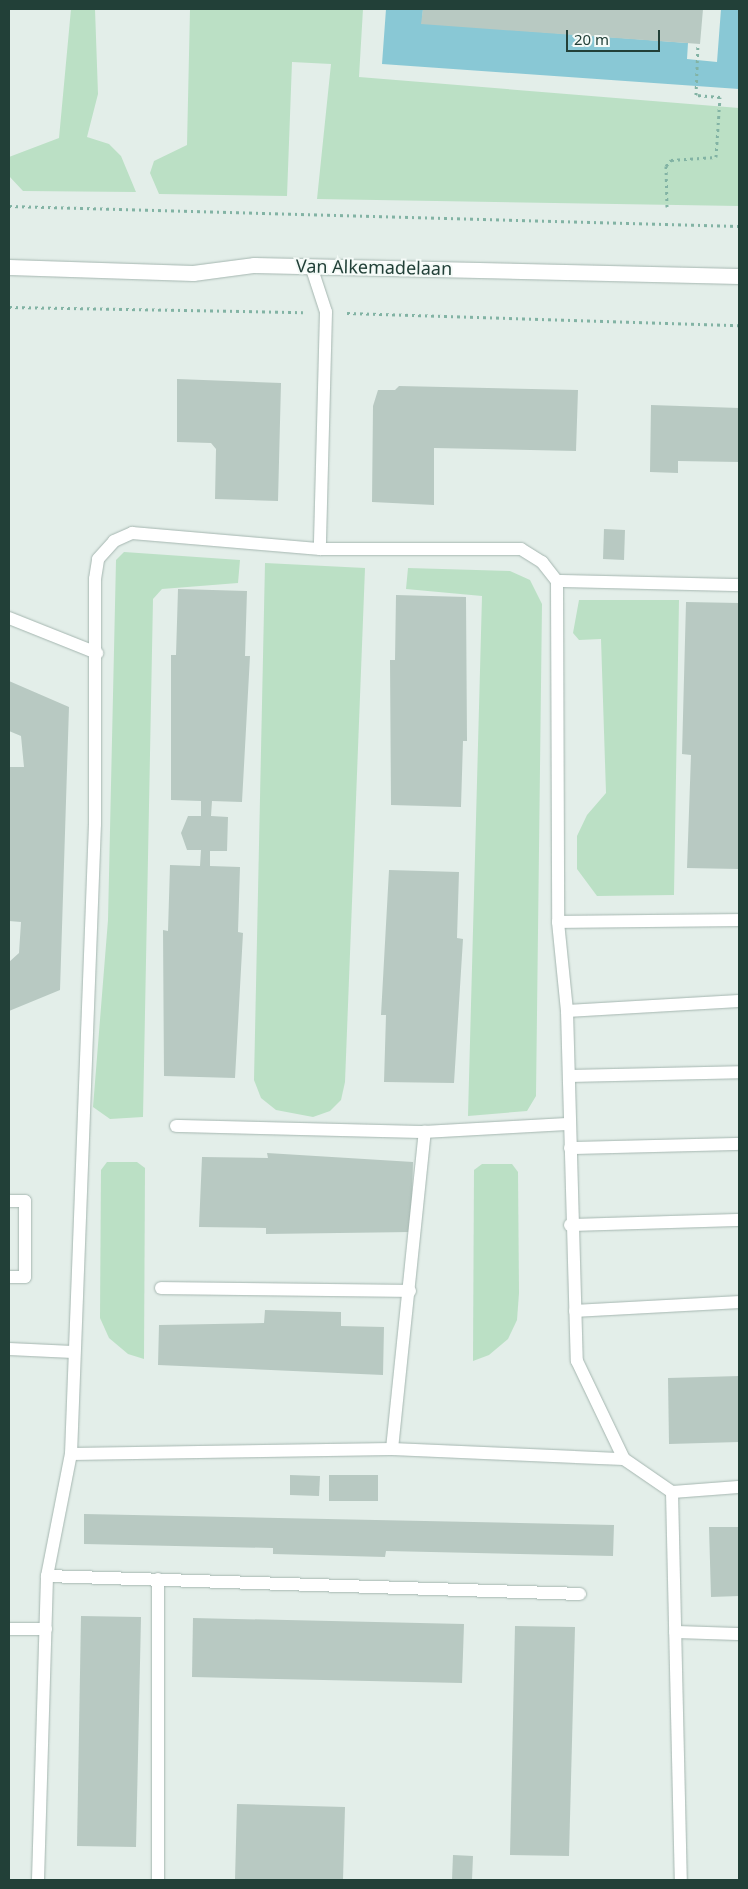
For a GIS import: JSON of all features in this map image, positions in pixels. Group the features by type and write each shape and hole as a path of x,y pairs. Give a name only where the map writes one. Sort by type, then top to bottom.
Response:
{"main road":[{"name":"Van Alkemadelaan","path":"9,267 193,273 254,266 311,266 739,276"}],"lane":[{"path":"311,266 326,312 320,548"},
{"path":"38,1880 47,1576 71,1454 73,1352 95,824 97,653 95,579 98,560 114,541 132,533 320,548 521,549 542,562 557,581 558,922 567,1011 570,1226 578,1361 624,1459 672,1492 739,1487"},
{"path":"557,581 739,585"},
{"path":"9,618 97,653"},
{"path":"558,922 739,920"},
{"path":"567,1011 739,1001"},
{"path":"569,1076 739,1072"},
{"path":"176,1126 425,1132 570,1124"},
{"path":"392,1449 410,1291 425,1132"},
{"path":"570,1148 739,1144"},
{"path":"9,1201 25,1201 25,1277 9,1277"},
{"path":"570,1226 739,1220"},
{"path":"161,1288 410,1291"},
{"path":"575,1311 739,1302"},
{"path":"9,1349 73,1352"},
{"path":"71,1454 392,1449 624,1459"},
{"path":"672,1492 681,1880"},
{"path":"47,1576 580,1594"},
{"path":"158,1580 158,1880"},
{"path":"9,1629 46,1629"},
{"path":"675,1632 739,1634"}],"path":[{"path":"667,207 666,166 671,160 716,157 720,97 696,95 698,44"},
{"path":"9,206 739,226"},
{"path":"9,307 326,312 739,324"}],"green space":[{"path":"71,9 95,9 98,94 87,137 109,144 121,156 136,192 23,191 9,176 9,157 59,138"},
{"path":"190,9 363,9 359,77 739,108 739,206 317,199 331,64 292,62 287,196 159,194 150,173 154,161 187,145"},
{"path":"124,552 240,560 238,583 162,589 153,599 143,1117 110,1119 93,1107 108,920 116,560"},
{"path":"265,563 365,568 345,1082 341,1100 330,1111 313,1117 276,1110 261,1098 254,1080"},
{"path":"408,568 510,571 530,580 542,604 536,1096 527,1111 468,1116 482,596 406,589"},
{"path":"579,600 679,600 674,895 597,896 577,869 577,836 587,815 606,793 601,639 579,640 573,633"},
{"path":"107,1162 137,1162 145,1168 144,1359 128,1354 109,1338 100,1318 101,1170"},
{"path":"482,1164 512,1164 518,1172 519,1293 517,1320 508,1339 489,1355 473,1361 474,1170"}],"water":[{"path":"386,9 423,9 422,23 688,43 687,59 717,62 721,9 739,9 739,89 382,64"}],"building":[{"path":"423,9 703,9 700,44 421,24"},
{"path":"177,379 281,383 278,501 215,499 216,449 211,443 177,442"},
{"path":"399,386 578,390 576,451 434,448 434,505 372,502 373,406 378,390 395,390"},
{"path":"651,405 739,408 739,462 678,461 678,473 650,472"},
{"path":"604,529 625,530 624,560 603,559"},
{"path":"178,589 247,591 245,656 250,656 242,802 212,801 211,816 228,817 227,851 210,851 210,866 240,867 238,932 243,933 235,1078 164,1076 163,930 168,931 170,865 200,866 201,850 187,850 181,833 188,816 201,816 201,801 171,800 171,655 176,655"},
{"path":"396,595 466,597 467,741 463,741 461,807 391,805 390,660 395,660"},
{"path":"686,602 739,603 739,869 687,868 691,755 682,754"},
{"path":"9,681 69,707 60,990 9,1011 9,962 19,953 21,922 9,921 9,767 24,767 21,736 9,731"},
{"path":"389,870 459,872 457,938 463,939 454,1083 384,1082 386,1015 381,1015"},
{"path":"267,1153 413,1162 411,1232 266,1234 266,1228 199,1227 202,1157 268,1158"},
{"path":"265,1310 341,1312 341,1326 384,1327 383,1375 158,1365 159,1325 264,1323"},
{"path":"739,1376 739,1442 669,1444 668,1378"},
{"path":"290,1475 320,1476 319,1496 290,1495"},
{"path":"329,1475 378,1475 378,1501 329,1501"},
{"path":"84,1514 614,1525 613,1556 386,1551 385,1557 273,1554 273,1548 84,1544"},
{"path":"709,1527 739,1527 739,1596 711,1597"},
{"path":"81,1616 141,1617 136,1847 77,1846"},
{"path":"193,1618 464,1624 462,1683 192,1677"},
{"path":"515,1626 575,1627 569,1856 510,1855"},
{"path":"237,1804 345,1807 343,1880 235,1880"},
{"path":"453,1855 473,1856 472,1880 452,1880"}]}
